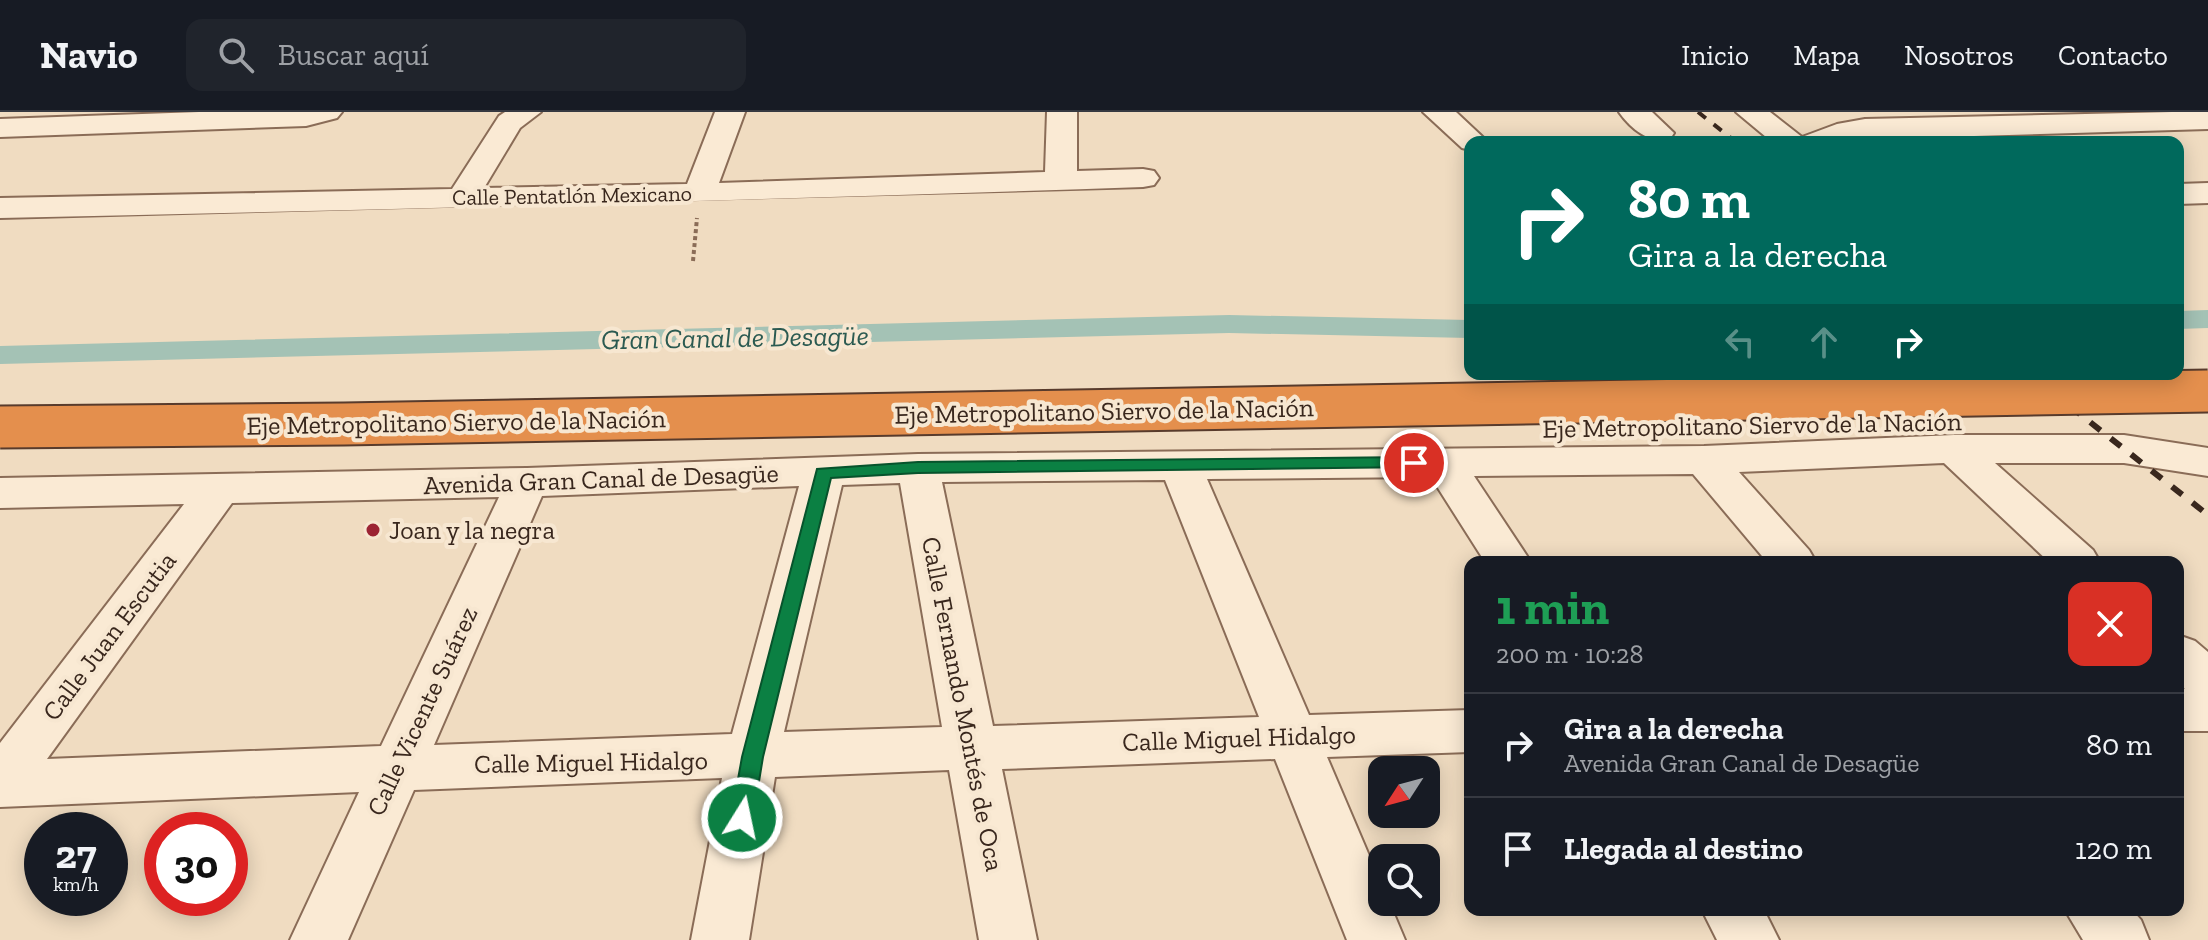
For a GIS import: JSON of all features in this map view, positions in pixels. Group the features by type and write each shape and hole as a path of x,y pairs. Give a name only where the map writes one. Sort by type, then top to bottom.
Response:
{"highway":[{"name":"Eje Metropolitano Siervo de la Nación","path":"0,427 360,424 2208,391"},
{"name":"Eje Metropolitano Siervo de la Nación","path":"0,450 1059,438 2208,417"}],"street":[{"path":"0,128 19,112"},
{"path":"0,128 180,117 306,117 327,112"},
{"path":"463,196 509,122 526,112"},
{"path":"699,193 730,112"},
{"path":"1061,181 1062,112"},
{"path":"1438,112 1466,136"},
{"path":"1634,112 1659,133"},
{"path":"1767,116 1785,136"},
{"path":"1831,136 1848,130 1938,125 2208,120"},
{"path":"1979,126 2013,136"},
{"name":"Calle Pentatlón Mexicano","path":"0,208 699,193 1143,178"},
{"path":"2184,194 2208,193"},
{"path":"1954,449 2070,556"},
{"name":"Avenida Gran Canal de Desagüe","path":"0,493 527,482 918,468 1704,460 1954,449 2124,449 2208,462"},
{"path":"1704,460 1788,556"},
{"path":"1443,462 1504,556"},
{"path":"1181,467 1376,940"},
{"name":"Calle Fernando Montés de Oca","path":"918,468 1008,940"},
{"path":"720,940 752,757 824,473"},
{"name":"Calle Vicente Suárez","path":"319,940 527,482"},
{"name":"Calle Juan Escutia","path":"0,783 219,489"},
{"path":"2184,659 2208,681"},
{"path":"2184,710 2208,710"},
{"name":"Calle Miguel Hidalgo","path":"0,783 752,757 972,746 1464,731"},
{"path":"1735,916 1750,940"},
{"path":"2099,916 2120,940"}],"path":[{"path":"693,261 699,193"}],"waterway":[{"name":"Gran Canal de Desagüe","path":"2184,320 2208,319"},
{"name":"Gran Canal de Desagüe","path":"0,355 1229,324 1464,329"}],"railway":[{"path":"1698,112 1728,136"},
{"path":"2037,380 2208,515"}],"place":[{"name":"Joan y la negra","path":"373,530"}],"route":[{"path":"742,818 752,757 824,473 918,468 1414,463"}]}
